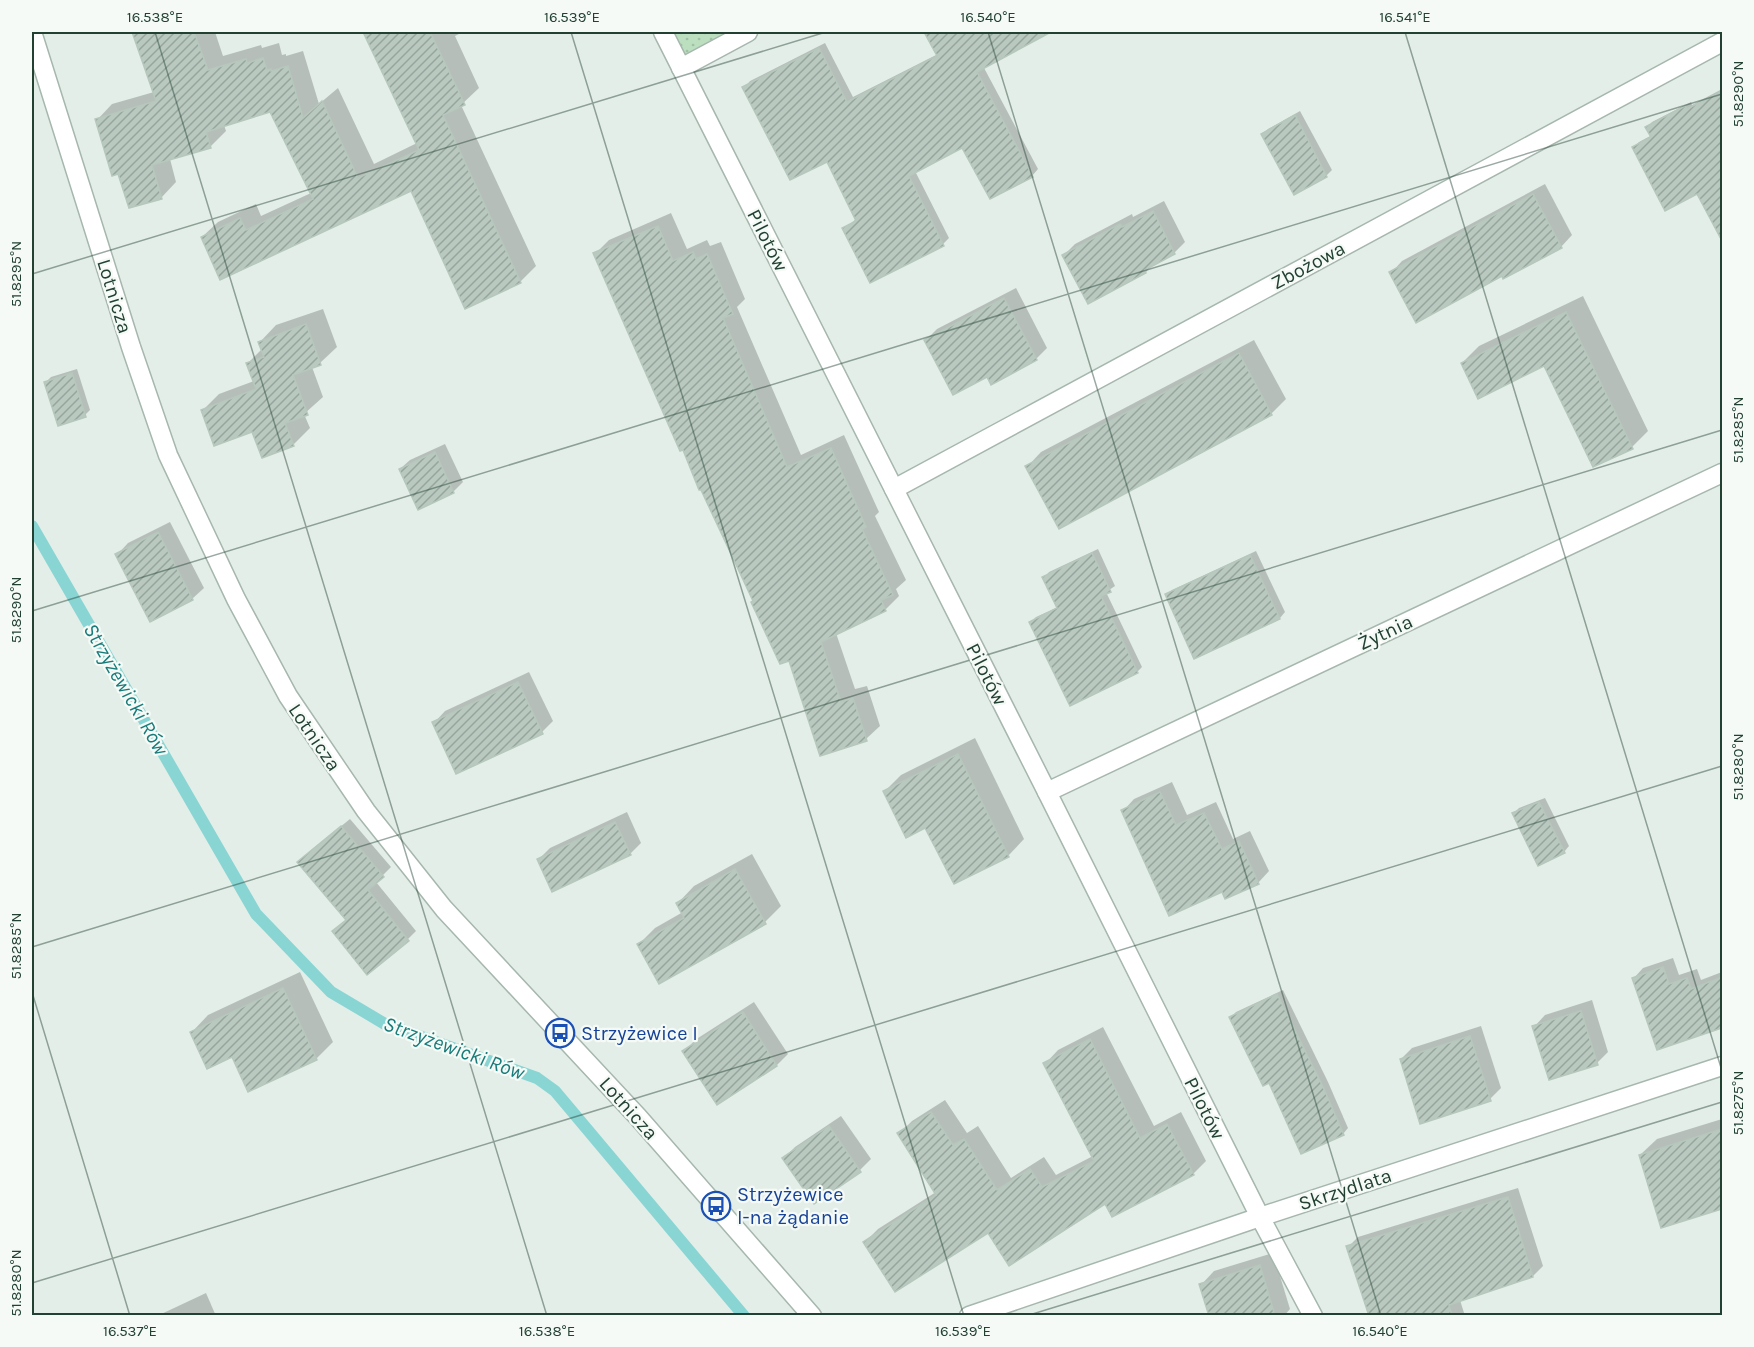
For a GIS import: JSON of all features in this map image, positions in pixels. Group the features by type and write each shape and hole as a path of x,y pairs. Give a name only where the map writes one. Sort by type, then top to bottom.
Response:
{"street":[{"name":"Lotnicza","path":"32,32 130,347 168,455 236,599 288,696 366,811 444,909 638,1117 812,1316"},
{"name":"Pilotów","path":"663,32 1260,1217 1313,1316"},
{"path":"681,68 748,32"},
{"name":"Zbożowa","path":"894,489 1722,42"},
{"name":"Żytnia","path":"1047,792 1722,473"},
{"name":"Skrzydlata","path":"969,1316 1260,1217 1722,1066"}],"green space":[{"path":"663,32 748,32 681,68"}],"building":[{"path":"132,32 194,32 208,70 246,59 247,63 263,58 267,70 288,66 303,118 322,101 358,178 419,150 363,32 430,32 465,105 443,115 521,283 465,309 411,191 220,280 201,237 240,218 246,230 313,199 270,112 206,132 211,148 152,165 162,199 129,208 118,174 112,176 95,119 156,101"},
{"path":"924,32 1051,32 977,72 1033,177 990,199 962,148 909,176 944,246 870,283 842,228 856,221 827,162 790,180 742,87 819,48 847,102 937,56"},
{"path":"1722,91 1722,241 1697,194 1665,211 1632,147 1651,137 1645,127 1685,106 1687,109"},
{"path":"1295,115 1327,177 1294,195 1261,134"},
{"path":"1533,194 1562,248 1503,279 1502,276 1416,323 1389,272"},
{"path":"1153,211 1175,254 1145,270 1146,273 1088,304 1062,255 1120,224 1122,227"},
{"path":"658,226 673,261 693,252 696,259 707,254 733,314 723,318 787,467 831,448 866,527 862,529 893,595 881,600 886,611 821,642 841,702 853,698 867,741 820,756 789,661 780,664 751,602 753,601 699,490 683,450 680,451 593,253"},
{"path":"1004,298 1037,360 991,385 987,377 953,395 924,340"},
{"path":"1566,312 1633,449 1593,467 1544,366 1478,399 1461,363"},
{"path":"306,324 321,365 293,375 308,415 285,423 294,446 262,458 252,432 214,446 201,410 256,389 246,363 264,357 258,342"},
{"path":"1239,353 1272,415 1059,529 1025,466"},
{"path":"72,373 86,417 58,426 44,382"},
{"path":"435,452 454,493 418,510 399,469"},
{"path":"158,532 193,600 150,622 115,554"},
{"path":"1092,553 1111,592 1101,596 1138,673 1070,706 1029,622 1057,608 1042,577"},
{"path":"1250,555 1280,619 1194,659 1165,594"},
{"path":"518,682 543,734 456,774 432,722"},
{"path":"958,754 1009,857 954,884 925,828 906,838 883,791"},
{"path":"1160,792 1176,825 1204,813 1222,849 1239,841 1259,884 1225,899 1222,892 1169,916 1121,810"},
{"path":"1539,802 1565,853 1538,866 1512,813"},
{"path":"615,822 631,855 552,892 537,859"},
{"path":"341,826 384,877 368,890 409,941 367,975 332,931 346,920 297,862"},
{"path":"735,869 766,924 659,984 637,944 684,918 676,903"},
{"path":"1663,967 1669,984 1687,978 1691,989 1722,977 1722,1028 1657,1050 1632,978"},
{"path":"283,988 317,1060 248,1092 232,1057 207,1069 190,1032"},
{"path":"1277,994 1344,1135 1301,1154 1269,1083 1263,1086 1229,1017"},
{"path":"1581,1011 1598,1065 1549,1080 1532,1026"},
{"path":"743,1012 777,1066 717,1105 682,1051"},
{"path":"1470,1036 1491,1101 1420,1124 1400,1059"},
{"path":"1090,1039 1140,1138 1167,1124 1194,1175 1112,1217 1105,1204 1009,1266 988,1233 895,1292 863,1242 936,1195 897,1133 931,1112 953,1145 964,1139 997,1190 1030,1169 1042,1187 1094,1161 1043,1063"},
{"path":"829,1126 861,1172 814,1204 782,1158"},
{"path":"1722,1129 1722,1209 1661,1228 1639,1155"},
{"path":"1508,1197 1533,1277 1449,1305 1452,1316 1369,1316 1346,1246"},
{"path":"1260,1265 1275,1316 1209,1316 1199,1284"}],"waterway":[{"name":"Strzyżewicki Rów","path":"32,526 256,914 331,992 385,1024 537,1078 555,1091 744,1316"}],"place":[{"name":"Strzyżewice I","path":"560,1033"},
{"name":"Strzyżewice I-na żądanie","path":"716,1206"}]}
